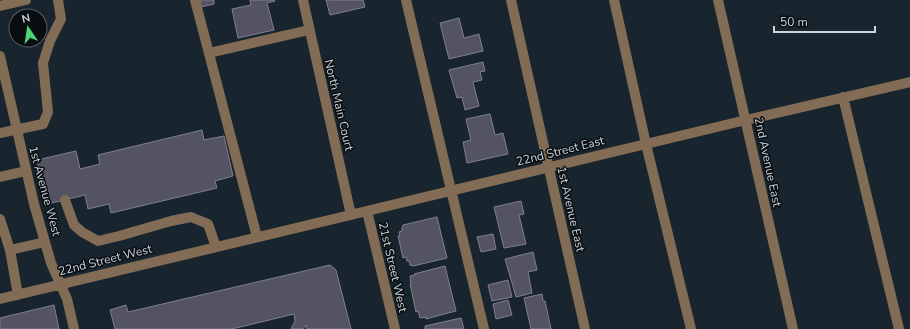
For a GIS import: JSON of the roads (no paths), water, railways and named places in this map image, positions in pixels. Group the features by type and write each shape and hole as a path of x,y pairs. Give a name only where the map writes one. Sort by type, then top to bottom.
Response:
{"street":[{"path":"0,6 26,0"},
{"path":"0,133 43,124 48,112 43,63 50,41 61,19 58,0"},
{"path":"195,0 257,237"},
{"name":"North Main Court","path":"303,0 351,215"},
{"path":"406,0 484,329"},
{"name":"1st Avenue East","path":"511,0 586,329"},
{"path":"614,0 646,144 691,329"},
{"name":"2nd Avenue East","path":"718,0 793,329"},
{"path":"209,53 310,30"},
{"name":"1st Avenue West","path":"0,56 34,204 51,263 67,299 74,329"},
{"name":"22nd Street East","path":"216,247 910,82"},
{"path":"843,97 899,329"},
{"path":"0,177 26,171"},
{"path":"65,200 74,225 82,232 98,241 191,217 208,224 216,247"},
{"name":"21st Street West","path":"367,211 395,329"},
{"path":"0,219 10,250 18,295"},
{"path":"10,250 45,242"},
{"name":"22nd Street West","path":"0,299 216,247"}]}
